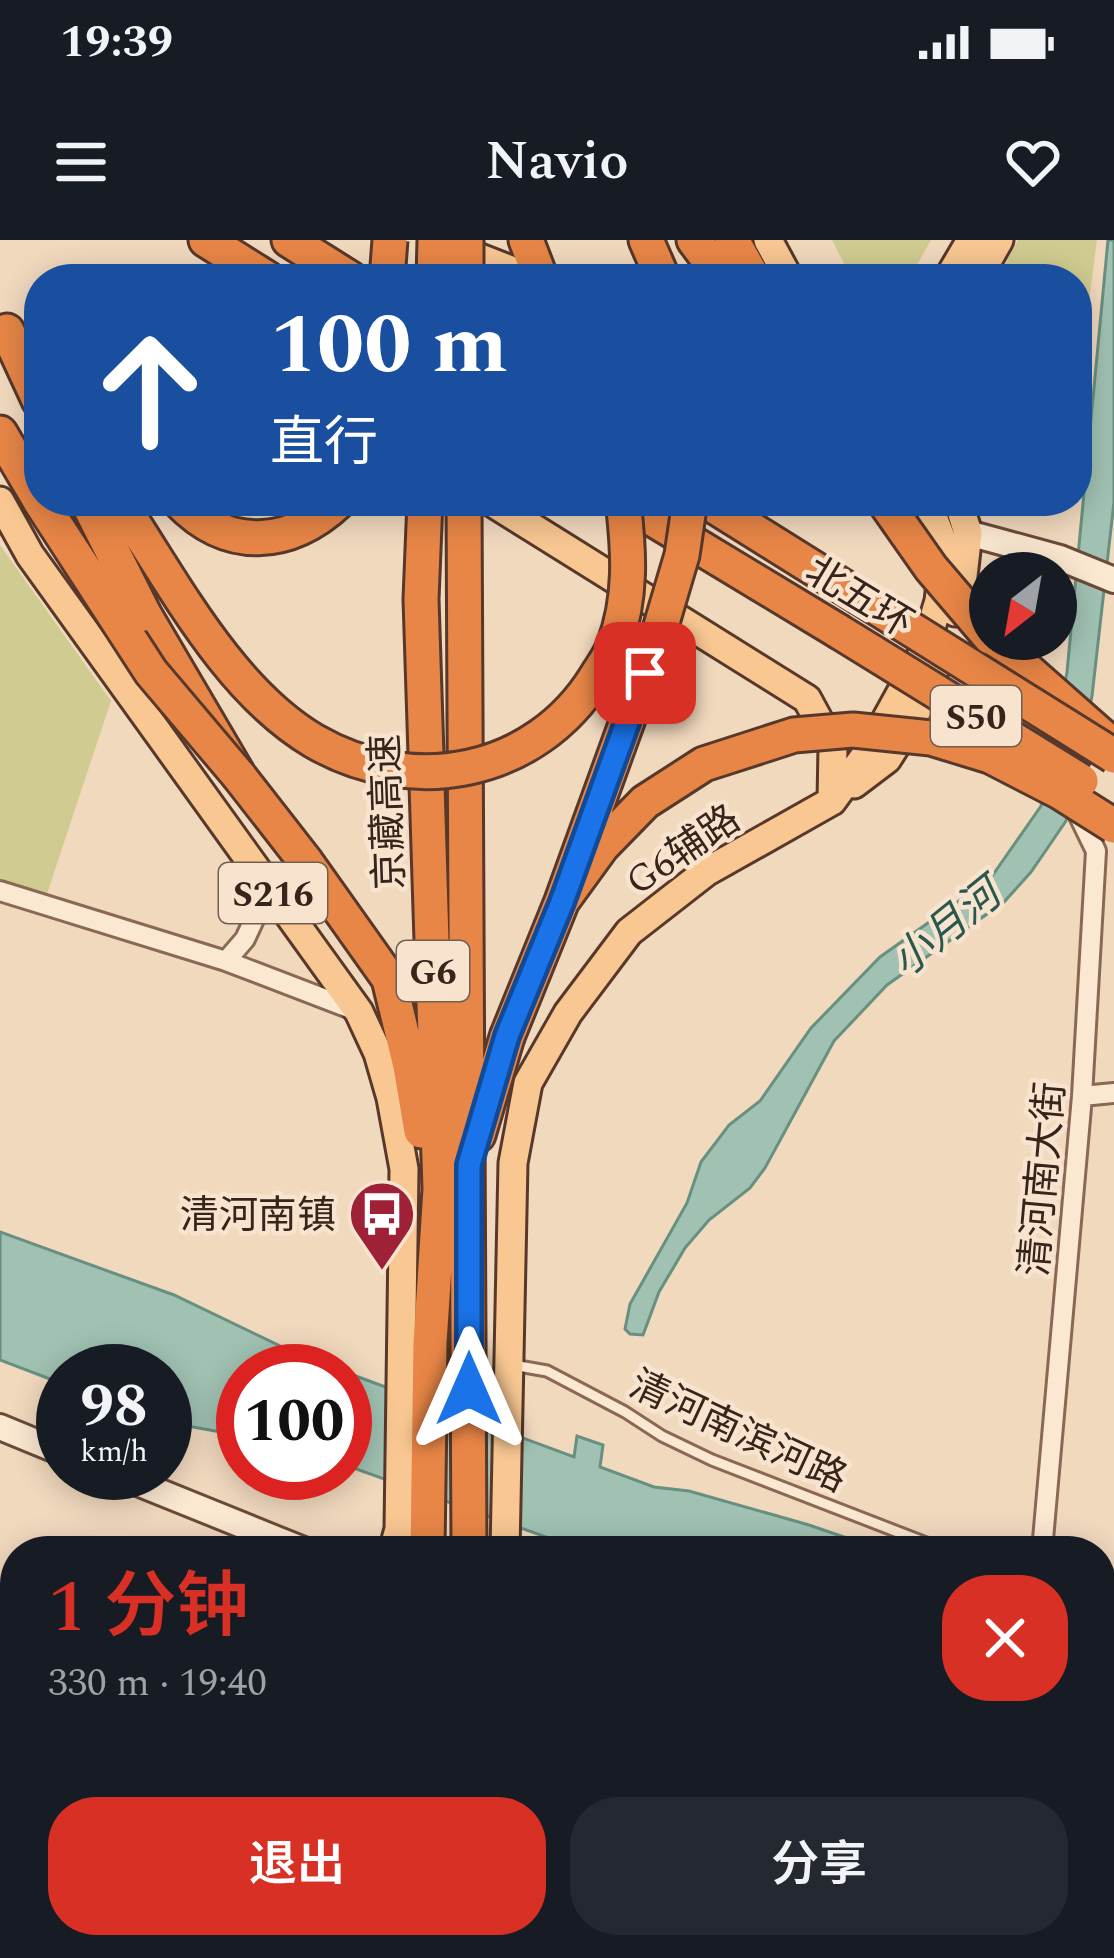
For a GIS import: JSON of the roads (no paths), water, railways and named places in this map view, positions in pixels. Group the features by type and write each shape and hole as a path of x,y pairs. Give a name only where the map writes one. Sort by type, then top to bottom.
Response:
{"highway":[{"path":"206,240 244,264"},
{"path":"289,240 327,264"},
{"path":"3,325 24,357"},
{"path":"3,325 24,369"},
{"path":"0,433 24,473"},
{"path":"50,516 151,672 306,862 389,979 425,1153 440,1189"},
{"path":"95,516 239,776"},
{"path":"128,516 212,642 266,705 314,741 364,764 424,774 478,766 523,748 565,719 614,649 630,559 625,516"},
{"path":"196,516 224,533 247,538 296,532 322,516"},
{"name":"京藏高速","path":"412,1536 415,1339 440,1189 421,599 424,516"},
{"name":"京藏高速","path":"464,516 469,1536"},
{"name":"北五环","path":"648,516 1114,801"},
{"path":"469,1165 507,1036 562,902 658,636 682,555 688,516"},
{"name":"北五环","path":"730,516 1114,756"},
{"path":"895,516 969,612"},
{"path":"1016,660 1114,746"},
{"path":"562,902 602,846 645,802 704,764 794,735 853,730 931,738 990,756 1114,826"}],"main road":[{"path":"386,240 445,264"},
{"path":"434,240 498,264"},
{"name":"S216","path":"0,501 30,555 359,1012 392,1098 404,1169 415,1339"},
{"path":"30,555 94,516"},
{"path":"514,516 807,699 833,747 832,801"},
{"name":"G6辅路","path":"505,1536 513,1163 528,1083 568,1013 629,932 706,872 832,801 870,748 924,651 939,601 944,548 932,516"},
{"path":"832,801 887,759 915,715 953,620 968,533 963,516"}],"street":[{"path":"968,533 1060,558 1110,578"},
{"name":"清河南大街","path":"1043,1536 1082,1096 1096,851 1079,816"},
{"path":"226,962 245,939 269,887"},
{"path":"0,891 226,962 359,1012"},
{"path":"1082,1096 1114,1093"},
{"path":"0,1427 36,1442"},
{"path":"180,1500 269,1536"}],"lane":[{"name":"清河南滨河路","path":"507,1364 547,1371 712,1460 907,1536"}],"water":[{"name":"小月河","path":"1108,240 1114,240 1114,502 1092,696 1066,821 1004,902 887,985 834,1041 765,1168 685,1248 659,1292 643,1335 630,1334 625,1329 630,1304 687,1203 701,1162 729,1125 760,1101 811,1028 880,957 990,879 1041,806 1068,660 1077,660 1082,516 1092,516 1092,409"},
{"path":"0,1232 174,1295 276,1344 216,1344 216,1431 192,1427 192,1344 36,1344 36,1374 0,1360"},
{"path":"372,1382 574,1457 577,1436 603,1445 600,1467 654,1487 689,1491 841,1536 543,1536 372,1475"}],"place":[{"name":"清河南镇","path":"382,1273"}]}
